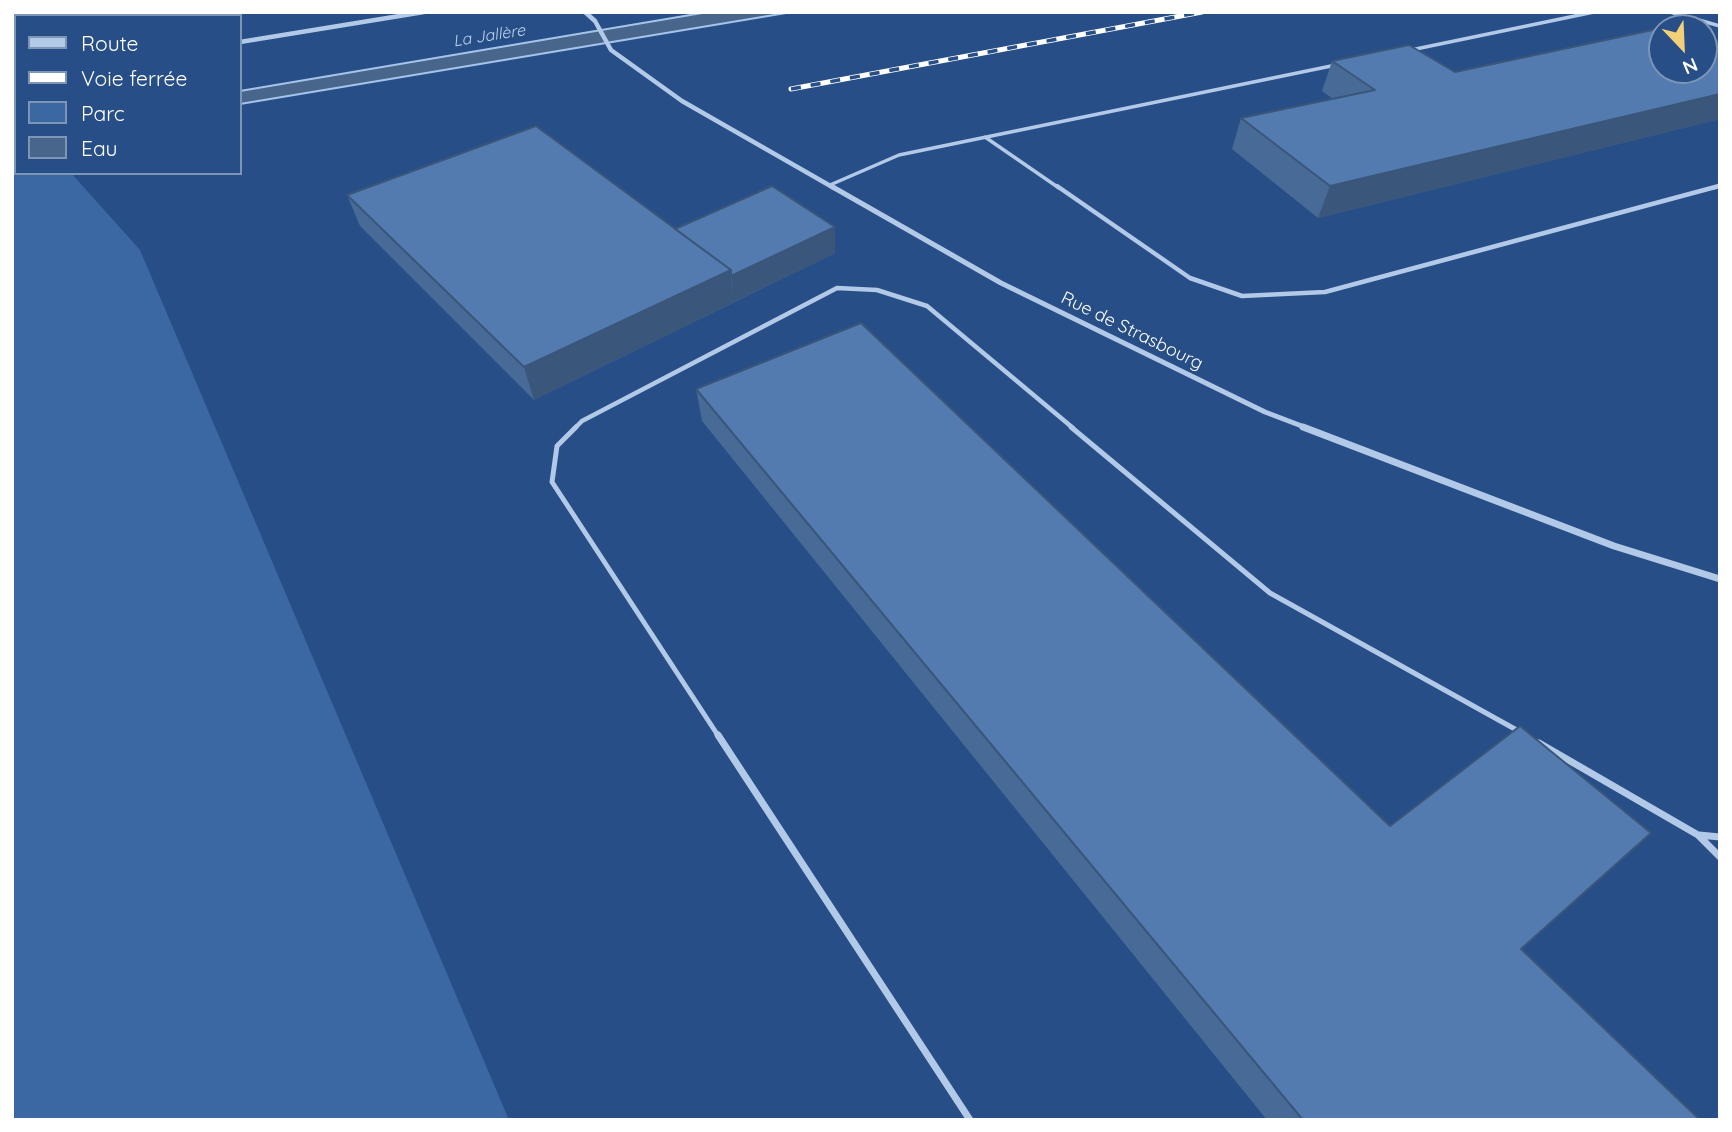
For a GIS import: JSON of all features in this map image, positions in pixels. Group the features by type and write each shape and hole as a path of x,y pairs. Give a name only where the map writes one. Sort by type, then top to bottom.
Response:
{"street":[{"path":"242,42 425,12"},
{"name":"Rue de Strasbourg","path":"585,12 595,21 611,50 682,101 1001,283 1265,412 1614,546 1720,579"}],"lane":[{"path":"1404,51 1594,12"},
{"path":"1670,12 1720,26"},
{"path":"830,185 899,155 1337,65"},
{"path":"985,137 1190,278 1242,296 1325,292 1720,186"},
{"path":"970,1120 552,482 557,446 582,421 836,288 877,290 927,306 1270,593 1445,689 1698,835 1720,857"},
{"path":"1698,835 1720,838"}],"green space":[{"path":"12,104 14,175 73,175 140,250 509,1120 12,1120"}],"water":[{"path":"708,12 792,12 242,104 242,91"}],"building":[{"path":"1648,31 1648,84 1718,84 1718,41 1720,42 1720,94 1330,186 1241,118 1375,90 1332,61 1409,45 1455,72"},
{"path":"536,126 731,270 524,367 347,195"},
{"path":"772,186 835,227 731,276 731,270 675,229"},
{"path":"861,323 1390,826 1520,726 1651,833 1521,949 1700,1120 1303,1120 696,389"}],"railway":[{"path":"791,89 1202,12"}],"water label":[{"name":"La Jallère","path":"489,36"}]}
